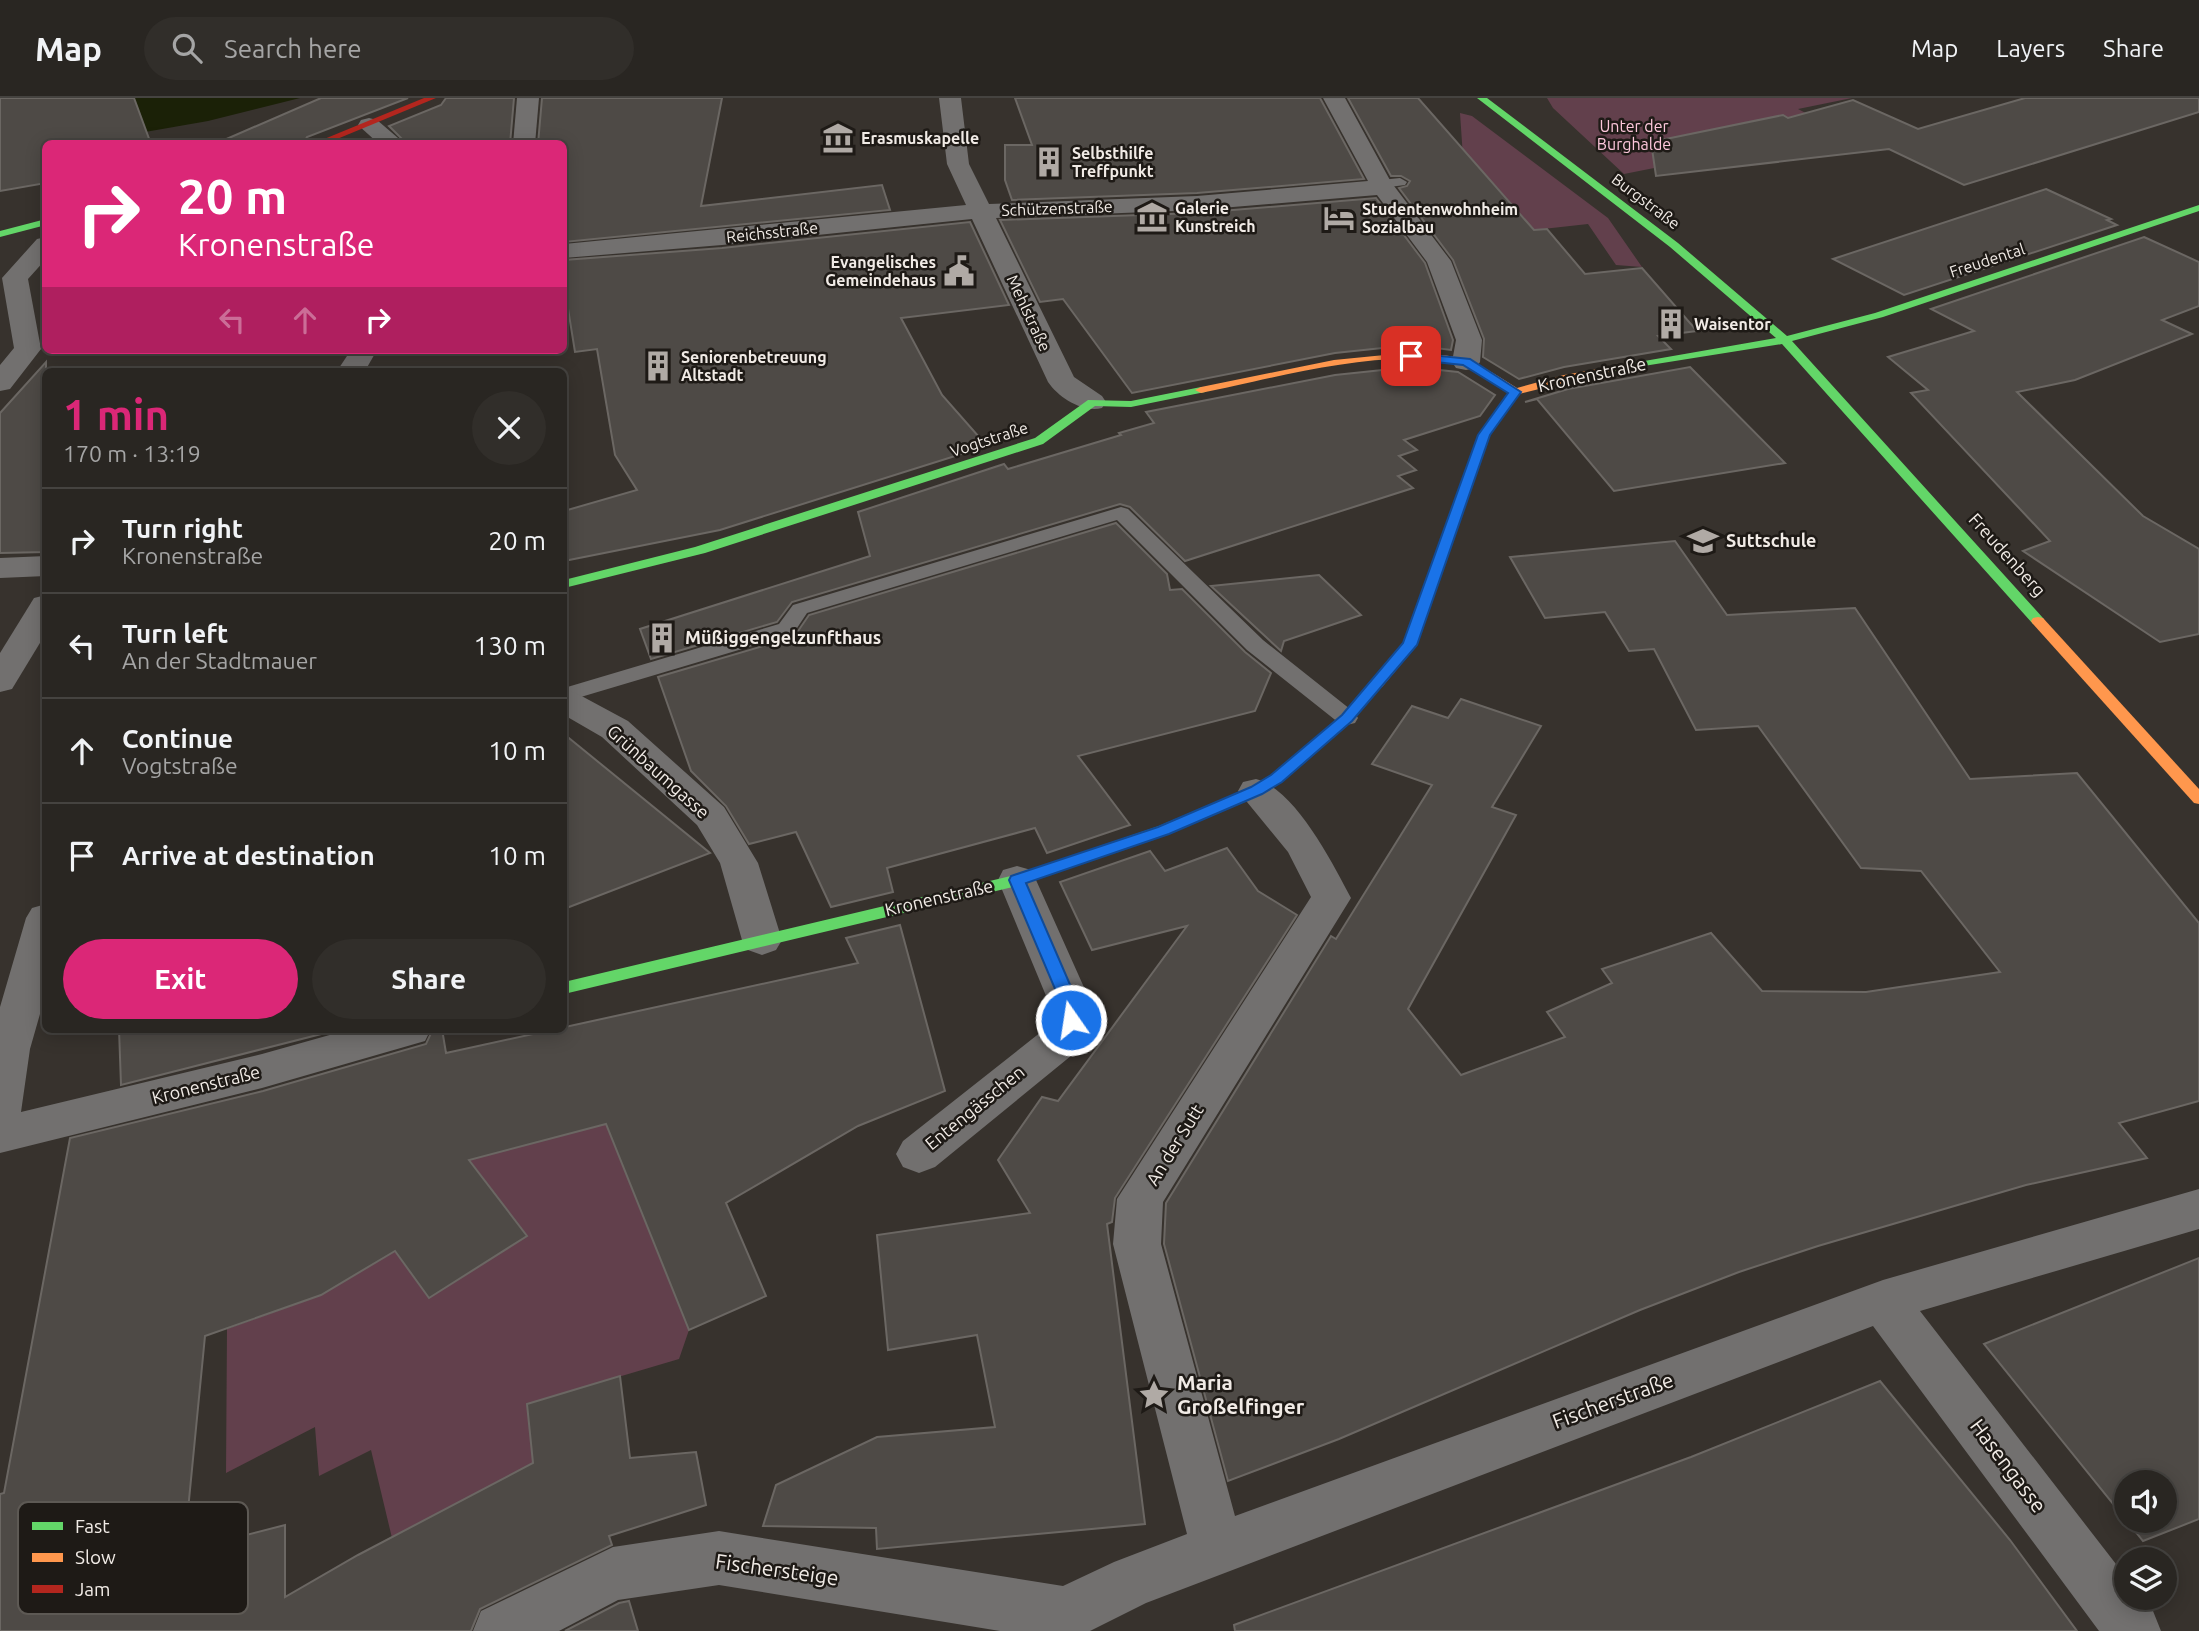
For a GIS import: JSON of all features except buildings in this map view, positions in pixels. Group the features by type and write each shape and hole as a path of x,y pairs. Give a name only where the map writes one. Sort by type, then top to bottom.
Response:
{"street":[{"path":"327,140 432,98"},
{"path":"524,140 527,98"},
{"name":"Mehlstraße","path":"950,98 958,164 1062,382 1093,402"},
{"path":"1335,98 1439,261 1469,340 1466,362"},
{"name":"Burgstraße","path":"1481,98 1724,284 1785,340"},
{"path":"369,125 389,140"},
{"name":"Schützenstraße","path":"981,211 1197,203 1388,184"},
{"name":"Freudental","path":"1785,340 1879,315 2199,208"},
{"name":"Reichsstraße","path":"567,251 722,238 981,211"},
{"path":"0,234 42,223"},
{"path":"0,383 28,349 7,276 42,247"},
{"name":"Kronenstraße","path":"567,987 1017,880 1164,830 1256,791 1277,778 1347,718 1410,645 1484,435 1515,392 1564,378 1785,340"},
{"name":"Freudenberg","path":"1785,340 2199,799"},
{"path":"1093,402 1131,404 1335,364 1411,356 1466,362 1515,392"},
{"name":"Vogtstraße","path":"567,583 700,550 1039,441 1093,402"},
{"path":"0,568 42,566"},
{"path":"0,681 42,612"},
{"name":"Grünbaumgasse","path":"567,703 615,729 710,816 739,863 762,940"},
{"name":"An der Sutt","path":"1217,1548 1137,1244 1140,1199 1331,898 1304,845 1256,791"},
{"name":"Entengässchen","path":"919,1154 1062,1039 1071,1020 1070,1003 1017,880"},
{"path":"0,1109 9,1049 42,932"},
{"name":"Kronenstraße","path":"0,1135 262,1071 396,1033"},
{"name":"Fischerstraße","path":"1054,1623 1133,1581 1217,1548 1883,1301 2199,1209"},
{"name":"Hasengasse","path":"1883,1301 2133,1631"},
{"name":"Fischersteige","path":"501,1631 613,1574 719,1558 1054,1623"}],"lane":[{"path":"567,694 786,629 800,609 1121,513 1255,645 1347,718"}],"green space":[{"name":"Unter der Burghalde","path":"1547,98 1852,98 1798,109 1840,131 1624,174 1553,108"},
{"path":"1460,113 1472,116 1608,218 1642,267 1616,265 1588,224 1534,230 1497,187 1478,189 1464,172"},
{"path":"606,1124 689,1330 679,1359 527,1404 533,1463 392,1538 371,1450 319,1476 315,1427 226,1473 227,1329 319,1296 396,1249 430,1297 527,1236 457,1143"}],"shaded area":[{"path":"0,98 300,98 208,121 99,140 77,140"}],"traffic: fast":[{"path":"1481,98 1674,245 1785,340 2038,621"},
{"path":"1610,370 1785,340 1879,315 2199,208"},
{"path":"0,234 42,223"},
{"path":"567,583 700,550 1039,441 1092,402 1131,404 1201,390"},
{"path":"567,987 1017,880 1164,830 1256,791 1277,778 1347,718 1377,684"}],"traffic: slow":[{"path":"1201,390 1298,370 1405,356 1437,357 1465,362 1515,392"},
{"path":"1377,684 1410,645 1484,435 1515,392 1564,378 1610,370"},
{"path":"2038,621 2199,799"}],"traffic: jam":[{"path":"326,140 432,98"}],"place":[{"name":"Erasmuskapelle","path":"838,138"},
{"name":"Selbsthilfe Treffpunkt","path":"1049,162"},
{"name":"Galerie Kunstreich","path":"1152,217"},
{"name":"Studentenwohnheim Sozialbau","path":"1339,218"},
{"name":"Evangelisches Gemeindehaus","path":"959,271"},
{"name":"Waisentor","path":"1671,324"},
{"name":"Seniorenbetreuung Altstadt","path":"658,366"},
{"name":"Suttschule","path":"1703,541"},
{"name":"Müßiggengelzunfthaus","path":"662,638"},
{"name":"Maria Großelfinger","path":"1154,1395"}],"route":[{"path":"1071,1020 1070,1003 1017,880 1164,830 1256,791 1277,778 1347,718 1410,645 1484,435 1515,392 1466,362 1411,356"}]}
